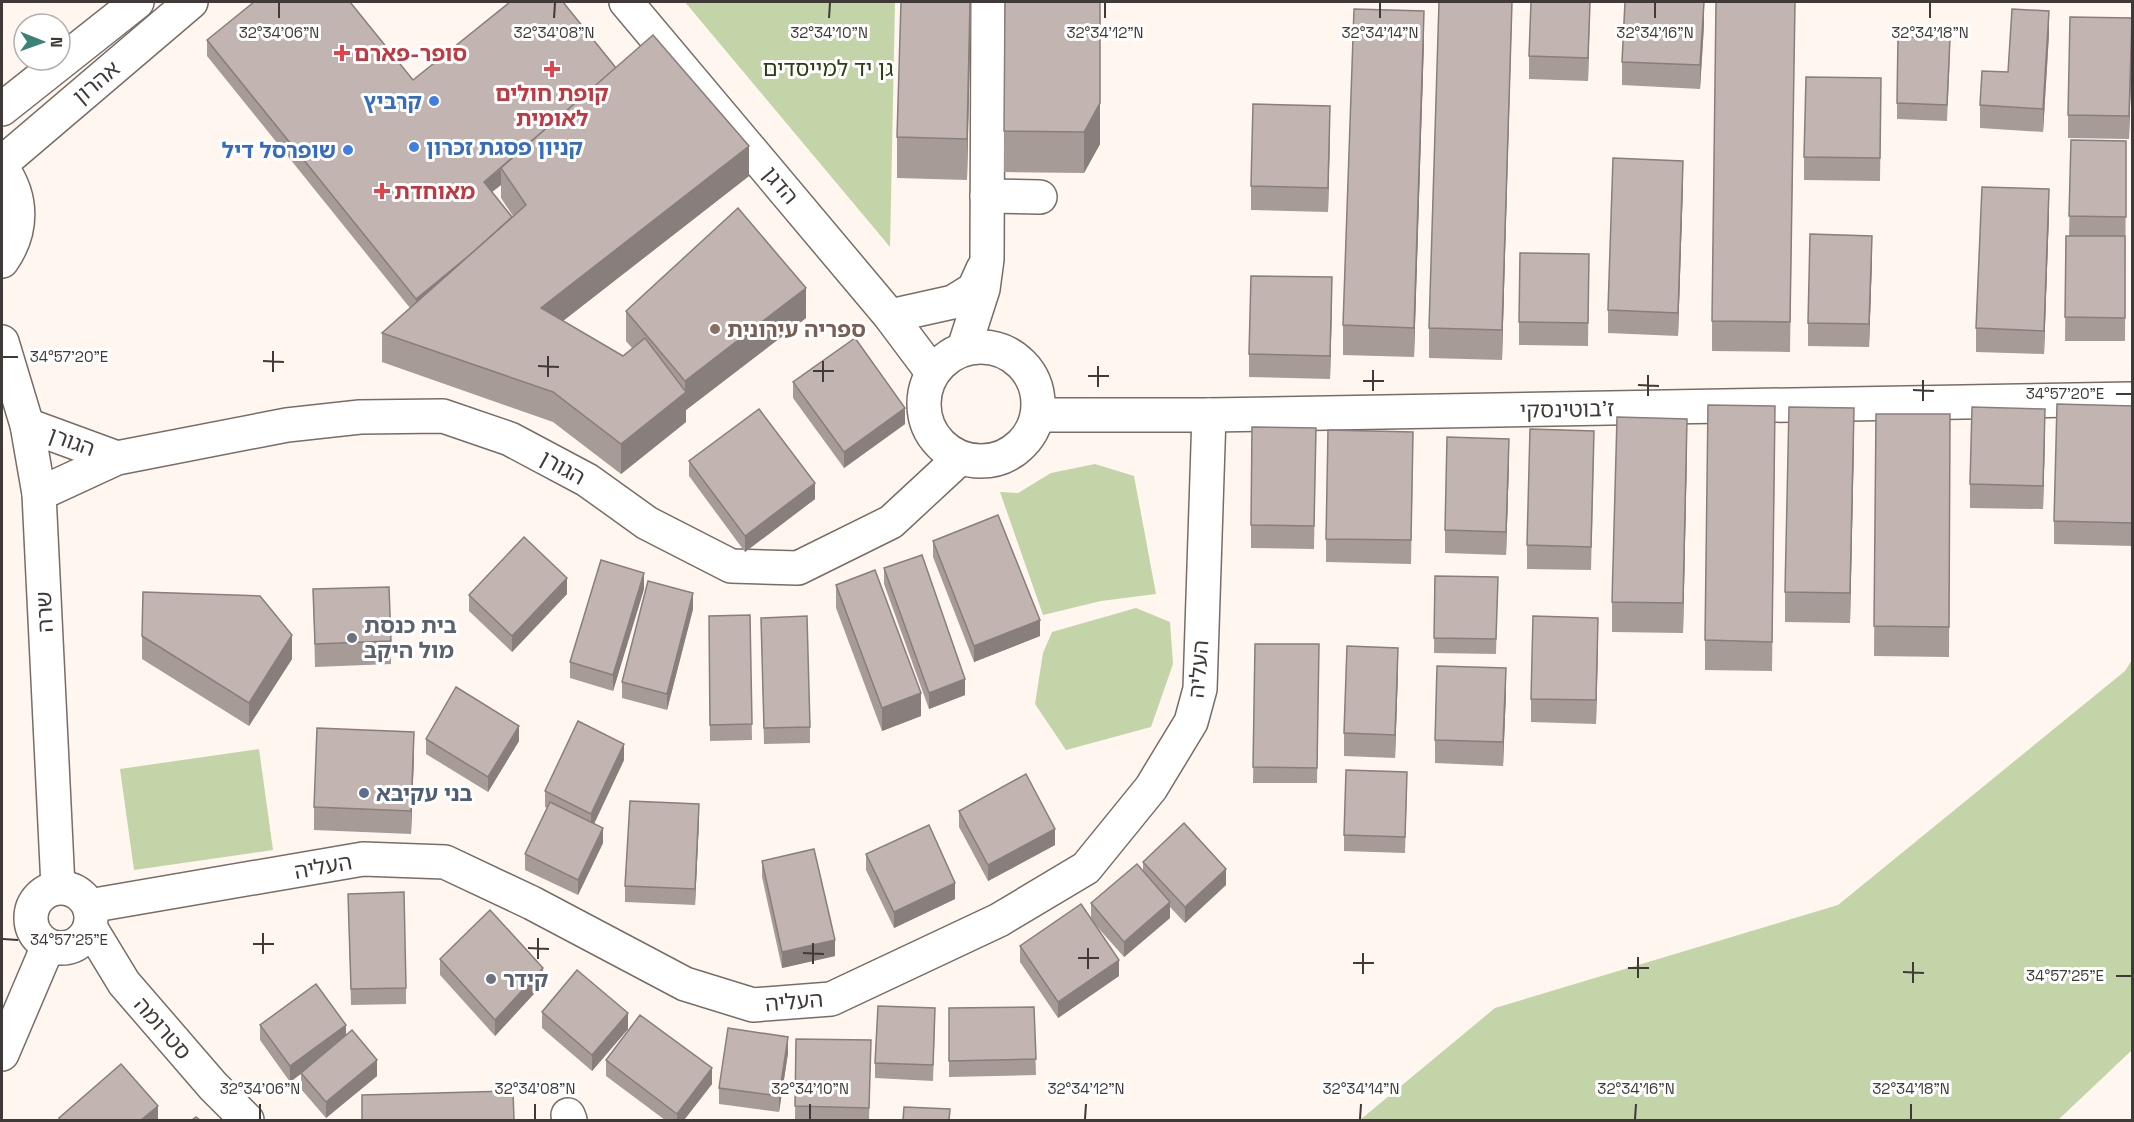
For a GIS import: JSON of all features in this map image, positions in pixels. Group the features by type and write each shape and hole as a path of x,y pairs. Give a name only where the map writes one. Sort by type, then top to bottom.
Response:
{"street":[{"name":"אהרון","path":"2,109 136,2"},
{"name":"אהרון","path":"2,163 191,2"},
{"name":"הדגן","path":"626,2 890,316 932,372"},
{"path":"964,348 983,289 987,259 988,2"},
{"path":"2,168 12,183 18,205 18,228 10,249 2,261"},
{"path":"987,196 1041,197"},
{"path":"890,316 931,309 952,302 974,289 987,259"},
{"name":"שרה","path":"2,342 27,425 39,494 58,887"},
{"path":"980,346 997,348 1012,356 1025,367 1034,381 1038,398 1038,415 1032,430 1022,444 1009,454 993,460 976,462 960,458 945,449 933,437 926,422 923,405 925,387 932,372 946,357 964,348 980,346"},
{"name":"ז'בוטינסקי","path":"1038,415 1209,415 2133,399"},
{"name":"העליה","path":"90,916 363,859 445,862 532,903 685,984 753,1005 831,999 999,920 1086,868 1152,788 1191,722 1200,689 1209,415"},
{"name":"הגורן","path":"39,494 117,458 287,425 360,417 443,416 510,439 587,480 647,523 732,566 798,568 891,522 960,458"},
{"name":"הגורן","path":"27,425 117,458"},
{"path":"58,887 77,891 90,916 78,943 58,948 48,946 34,933 31,913 40,895 58,887"},
{"name":"סטרומה","path":"90,916 124,983 213,1086 247,1120"},
{"path":"2,1054 48,946"}],"green space":[{"name":"גן יד למייסדים","path":"685,2 895,2 890,247"},
{"path":"1095,464 1134,476 1156,594 1101,601 1043,615 1000,492 1018,493 1051,473"},
{"path":"1136,608 1170,622 1173,664 1151,727 1066,750 1035,704 1043,653 1052,632"},
{"path":"2132,660 2132,1050 2058,1120 1360,1120 1495,1008 1838,905 2125,671"},
{"path":"259,749 273,850 134,870 120,769"}],"building":[{"name":"קניון פסגת זכרון","path":"254,2 350,2 413,80 510,2 563,2 616,68 484,182 512,217 416,299 207,40"},
{"path":"901,2 970,2 967,139 897,137"},
{"path":"1005,2 1100,2 1100,103 1084,132 1004,131"},
{"path":"1439,2 1512,2 1502,330 1429,328"},
{"path":"1531,2 1590,2 1588,58 1529,56"},
{"path":"1625,2 1704,2 1700,65 1622,62"},
{"path":"1716,2 1795,2 1790,322 1712,321"},
{"path":"1354,9 1424,11 1414,328 1343,325"},
{"path":"2012,9 2049,11 2043,109 1980,105 1982,71 2008,72"},
{"path":"2070,17 2132,18 2129,116 2068,115"},
{"path":"653,35 749,146 541,308 623,356 645,338 686,392 621,444 553,392 382,333 526,205 501,168"},
{"path":"1898,37 1950,38 1947,105 1897,103"},
{"path":"1806,77 1881,78 1880,158 1804,157"},
{"path":"1253,104 1330,106 1328,188 1251,186"},
{"path":"2071,140 2126,141 2126,217 2069,216"},
{"path":"1613,158 1683,161 1678,313 1608,310"},
{"path":"1982,187 2049,189 2044,331 1976,328"},
{"name":"ספריה עירונית","path":"738,208 806,288 685,381 626,311"},
{"path":"1810,234 1872,236 1869,324 1808,323"},
{"path":"2066,236 2125,236 2125,318 2065,317"},
{"path":"1520,253 1589,254 1588,323 1519,322"},
{"path":"1251,276 1332,277 1330,356 1249,354"},
{"path":"855,338 905,408 844,452 793,382"},
{"path":"2057,404 2133,406 2133,523 2054,521"},
{"path":"1708,405 1775,406 1772,642 1705,640"},
{"path":"1789,407 1854,408 1850,593 1785,592"},
{"path":"1972,407 2045,409 2043,486 1970,484"},
{"path":"759,409 815,483 745,536 689,461"},
{"path":"1876,414 1950,414 1949,627 1874,626"},
{"path":"1617,417 1687,419 1683,603 1612,602"},
{"path":"1252,427 1316,428 1314,526 1251,525"},
{"path":"1530,429 1594,431 1591,547 1527,545"},
{"path":"1328,430 1413,432 1411,540 1326,539"},
{"path":"1447,437 1509,439 1506,532 1445,530"},
{"path":"998,515 1040,620 974,646 933,541"},
{"path":"524,537 567,578 512,636 469,595"},
{"path":"922,555 965,679 929,693 884,568"},
{"path":"601,560 644,573 613,675 570,662"},
{"path":"875,570 921,693 882,708 836,585"},
{"path":"1435,576 1498,577 1496,639 1434,638"},
{"path":"648,581 693,593 667,694 622,682"},
{"path":"389,587 391,641 315,644 313,589"},
{"path":"143,592 260,596 292,635 249,703 142,636"},
{"path":"750,615 752,724 710,725 709,616"},
{"path":"807,616 810,727 764,728 761,618"},
{"path":"1533,616 1598,618 1596,700 1531,699"},
{"path":"1255,644 1319,644 1317,768 1253,767"},
{"path":"1347,646 1398,648 1395,735 1344,733"},
{"path":"1437,666 1506,668 1503,742 1435,740"},
{"path":"456,687 519,726 488,777 426,739"},
{"path":"578,721 624,744 591,814 545,791"},
{"name":"בני עקיבא","path":"317,728 414,732 411,811 314,807"},
{"path":"1346,770 1407,772 1405,837 1344,835"},
{"path":"1026,774 1055,829 988,865 959,811"},
{"path":"630,801 699,804 695,889 625,886"},
{"path":"550,802 603,828 578,880 525,854"},
{"path":"1184,823 1226,869 1185,907 1143,862"},
{"path":"929,825 955,883 894,912 866,854"},
{"path":"814,849 835,940 782,952 762,861"},
{"path":"1137,864 1170,902 1124,942 1091,903"},
{"path":"404,892 406,988 351,989 348,894"},
{"path":"1081,904 1119,960 1058,1002 1020,946"},
{"name":"קידר","path":"490,910 543,968 495,1020 440,959"},
{"path":"577,970 628,1013 592,1055 542,1012"},
{"path":"316,984 346,1025 290,1066 260,1025"},
{"path":"878,1006 935,1008 933,1065 875,1063"},
{"path":"1034,1007 1036,1059 949,1061 949,1008"},
{"path":"640,1015 712,1068 677,1114 606,1060"},
{"path":"728,1028 788,1037 779,1096 719,1088"},
{"path":"352,1030 377,1060 326,1102 301,1073"},
{"path":"796,1039 871,1040 869,1108 795,1106"},
{"path":"121,1064 158,1106 141,1120 60,1120 59,1118"},
{"path":"513,1091 514,1120 362,1120 362,1095"},
{"path":"904,1107 950,1109 949,1120 903,1120"}],"place":[{"name":"סופר-פארם","path":"342,53"},
{"name":"קופת חולים לאומית","path":"552,69"},
{"name":"קרביץ","path":"434,101"},
{"name":"קניון פסגת זכרון","path":"414,147"},
{"name":"שופרסל דיל","path":"348,150"},
{"name":"מאוחדת","path":"382,191"},
{"name":"ספריה עירונית","path":"715,329"},
{"name":"בית כנסת מול היקב","path":"352,638"},
{"name":"בני עקיבא","path":"364,793"},
{"name":"קידר","path":"491,979"}]}
